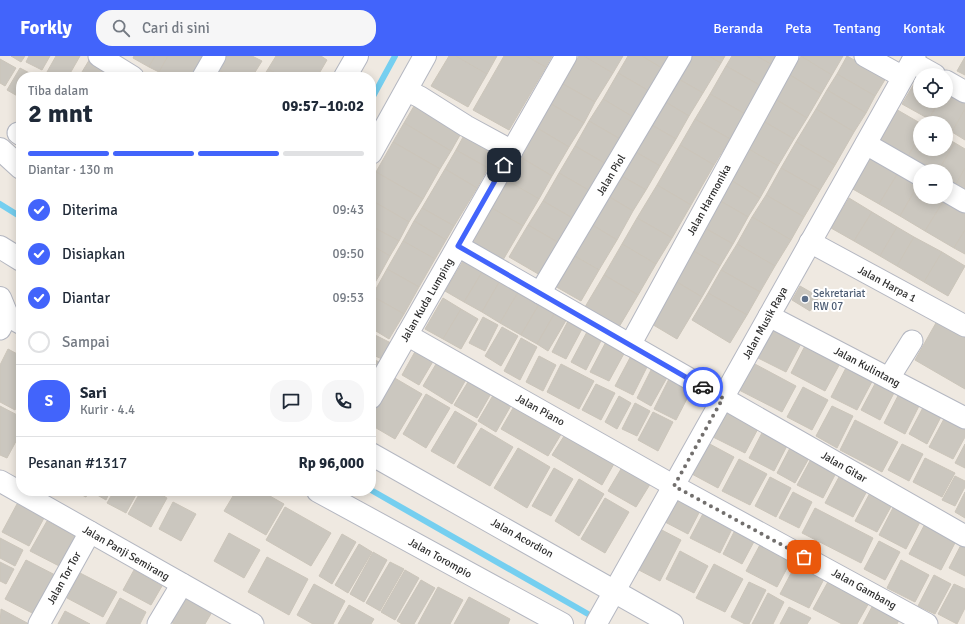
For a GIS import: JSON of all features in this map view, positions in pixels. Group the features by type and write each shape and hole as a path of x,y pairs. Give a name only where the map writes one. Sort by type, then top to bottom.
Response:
{"street":[{"path":"99,56 125,72"},
{"path":"206,72 215,56"},
{"path":"348,72 357,56"},
{"path":"376,144 426,56"},
{"name":"Jalan Kuda Lumping","path":"376,389 566,56"},
{"name":"Jalan Piol","path":"540,293 681,56"},
{"name":"Jalan Harmonika","path":"630,345 788,56"},
{"path":"865,56 910,65"},
{"name":"Jalan Musik Raya","path":"596,624 910,65"},
{"path":"953,85 965,92"},
{"path":"406,90 420,97 466,126 512,151"},
{"path":"866,144 913,171"},
{"path":"0,149 16,163"},
{"path":"953,195 965,202"},
{"name":"Jalan Harpa 1","path":"810,242 965,326"},
{"name":"Jalan Gitar","path":"458,246 965,536"},
{"path":"0,247 16,257"},
{"name":"Jalan Kulintang","path":"769,316 965,418"},
{"name":"Jalan Piano","path":"407,335 674,486"},
{"path":"889,378 912,341"},
{"name":"Jalan Acordion","path":"376,457 613,594 672,624"},
{"name":"Jalan Gambang","path":"674,486 927,624"},
{"name":"Jalan Panji Semirang","path":"2,487 16,494"},
{"name":"Jalan Panji Semirang","path":"20,496 90,532 253,624"},
{"name":"Jalan Torompio","path":"327,496 562,624"},
{"name":"Jalan Tor Tor","path":"39,624 90,532"},
{"path":"158,624 182,584"}],"building":[{"path":"11,56 25,56 21,62"},
{"path":"29,56 50,56 42,70 26,62"},
{"path":"56,56 80,56 71,72 47,72"},
{"path":"134,56 155,56 149,67 133,58"},
{"path":"155,56 168,56 159,72 149,67"},
{"path":"168,56 203,56 200,72 159,72"},
{"path":"223,56 252,56 262,61 255,72 223,72 216,68"},
{"path":"276,56 321,56 327,60 320,72 273,72 268,69"},
{"path":"449,56 456,56 487,74 468,107 431,86"},
{"path":"456,56 497,56 487,74"},
{"path":"504,56 526,56 546,67 509,130 473,110"},
{"path":"526,56 552,56 546,67"},
{"path":"579,56 584,56 613,73 595,102 563,84"},
{"path":"584,56 623,56 613,73"},
{"path":"628,56 642,56 662,68 649,91 618,73"},
{"path":"642,56 669,56 662,68"},
{"path":"688,56 709,56 721,63 703,93 675,77"},
{"path":"709,56 725,56 721,63"},
{"path":"732,56 757,56 773,65 761,86 726,66"},
{"path":"757,56 778,56 773,65"},
{"path":"801,56 832,75 821,94 790,75"},
{"path":"801,56 843,56 832,75"},
{"path":"847,56 886,78 875,96 837,74"},
{"path":"91,57 106,66 103,72 82,72"},
{"path":"965,57 965,75 957,71"},
{"path":"0,59 16,68 5,86 0,83"},
{"path":"726,66 761,86 745,114 710,94"},
{"path":"20,68 28,72 18,72"},
{"path":"216,68 223,72 214,72"},
{"path":"268,69 273,72 266,72"},
{"path":"618,73 649,91 633,117 603,99"},
{"path":"837,74 875,96 866,113 827,90"},
{"path":"16,75 16,95 7,90"},
{"path":"790,75 821,94 807,118 775,99"},
{"path":"675,77 703,93 689,116 662,100"},
{"path":"563,84 595,102 584,123 551,104"},
{"path":"913,86 913,108 935,108 931,116 924,116 902,104"},
{"path":"827,90 866,113 854,132 816,109"},
{"path":"953,90 965,93 965,109 953,130 953,116 931,116 935,108 953,108"},
{"path":"710,94 745,114 730,139 695,119"},
{"path":"603,99 633,117 620,139 589,121"},
{"path":"775,99 807,118 794,139 763,121"},
{"path":"662,100 689,116 676,139 648,123"},
{"path":"417,101 464,128 451,151 404,123"},
{"path":"551,104 584,123 569,147 537,128"},
{"path":"894,108 913,119 913,148 907,158 875,140"},
{"path":"816,109 854,132 835,165 796,142"},
{"path":"965,109 965,140 953,133"},
{"path":"695,119 730,139 714,165 680,145"},
{"path":"589,121 620,139 606,164 575,146"},
{"path":"763,121 794,139 778,166 747,148"},
{"path":"404,123 451,151 440,169 393,142"},
{"path":"648,123 676,139 660,166 632,150"},
{"path":"468,128 501,146 488,168 456,150"},
{"path":"537,128 569,147 552,176 520,157"},
{"path":"393,142 440,169 423,199 376,172"},
{"path":"796,142 835,165 820,190 781,168"},
{"path":"955,143 965,149 965,168 955,186 953,185 953,164 942,164 947,156 953,156 953,146"},
{"path":"680,145 714,165 691,205 657,185"},
{"path":"575,146 606,164 590,191 559,173"},
{"path":"747,148 778,166 760,198 729,179"},
{"path":"913,148 913,156 947,156 942,164 917,164 907,158"},
{"path":"456,150 488,168 477,188 445,169"},
{"path":"632,150 660,166 646,190 618,174"},
{"path":"520,157 552,176 539,199 506,180"},
{"path":"870,157 898,173 879,204 851,188"},
{"path":"781,168 820,190 804,217 766,195"},
{"path":"965,168 965,192 955,186"},
{"path":"445,169 477,188 454,226 422,208"},
{"path":"376,172 423,199 409,222 376,203"},
{"path":"559,173 590,191 574,219 543,201"},
{"path":"898,173 913,182 913,194 900,216 879,204"},
{"path":"618,174 646,190 633,211 606,195"},
{"path":"729,179 760,198 748,217 717,199"},
{"path":"506,180 539,199 523,226 490,207"},
{"path":"657,185 691,205 672,238 637,218"},
{"path":"913,194 913,204 942,204 925,231 900,216"},
{"path":"606,195 633,211 617,240 589,223"},
{"path":"766,195 804,217 791,240 752,217"},
{"path":"849,198 872,212 854,241 831,228"},
{"path":"717,199 748,217 733,244 701,226"},
{"path":"543,201 574,219 559,243 528,225"},
{"path":"376,203 409,222 399,241 376,229"},
{"path":"942,204 951,204 965,212 965,230 954,248 925,231"},
{"path":"490,207 523,226 503,260 470,242"},
{"path":"422,208 454,226 446,240 414,221"},
{"path":"872,212 897,227 880,256 854,241"},
{"path":"752,217 791,240 775,266 737,244"},
{"path":"637,218 672,238 656,264 622,244"},
{"path":"414,221 446,240 435,259 403,241"},
{"path":"589,223 617,240 599,270 571,254"},
{"path":"528,225 559,243 540,275 509,257"},
{"path":"701,226 733,244 720,266 688,248"},
{"path":"897,227 914,237 897,266 880,256"},
{"path":"376,229 399,241 390,256 376,248"},
{"path":"965,230 965,254 954,248"},
{"path":"914,237 942,252 924,282 897,266"},
{"path":"403,241 435,259 419,287 387,269"},
{"path":"622,244 656,264 638,295 604,275"},
{"path":"737,244 775,266 760,292 721,270"},
{"path":"376,248 390,256 379,276 376,274"},
{"path":"688,248 720,266 702,297 670,278"},
{"path":"942,252 965,266 948,296 924,282"},
{"path":"571,254 599,270 581,301 553,285"},
{"path":"465,258 484,269 464,302 445,291"},
{"path":"387,269 419,287 404,314 376,298 376,289"},
{"path":"484,269 501,279 482,312 464,302"},
{"path":"721,270 760,292 747,315 708,293"},
{"path":"604,275 638,295 619,327 585,307"},
{"path":"670,278 702,297 677,339 645,320"},
{"path":"501,279 520,289 500,323 482,312"},
{"name":"Sekretariat RW 07","path":"800,286 819,297 810,311 792,300"},
{"path":"520,289 541,301 521,335 500,323"},
{"path":"708,293 747,315 730,343 692,320"},
{"path":"376,298 404,314 389,339 376,331"},
{"path":"443,298 461,309 443,339 425,329"},
{"path":"541,301 556,311 537,344 521,335"},
{"path":"461,309 478,319 461,349 443,339"},
{"path":"556,311 568,317 548,351 537,344"},
{"path":"941,314 965,327 965,389 915,360"},
{"path":"483,317 498,325 485,351 469,343"},
{"path":"568,321 582,329 566,359 552,352"},
{"path":"777,321 805,336 786,372 758,358"},
{"path":"502,327 518,336 501,366 485,356"},
{"path":"588,330 603,337 586,370 571,362"},
{"path":"376,336 393,344 384,360 376,356"},
{"path":"521,338 537,347 520,380 504,371"},
{"path":"608,338 627,348 609,381 590,372"},
{"path":"808,340 843,358 825,391 791,373"},
{"path":"417,348 435,358 419,385 402,375"},
{"path":"8,349 16,353 15,410 0,402 0,365"},
{"path":"632,354 649,363 633,395 615,386"},
{"path":"539,356 556,365 543,391 526,382"},
{"path":"439,359 468,376 452,404 423,386"},
{"path":"376,360 383,364 376,375"},
{"path":"850,360 876,374 857,410 831,397"},
{"path":"753,363 796,386 782,412 739,390"},
{"path":"561,364 594,381 579,409 547,392"},
{"path":"653,366 669,374 651,406 637,398"},
{"path":"393,377 422,394 395,439 376,428 376,406"},
{"path":"471,377 493,390 477,418 454,405"},
{"path":"670,377 692,389 676,420 654,409"},
{"path":"877,380 896,389 880,420 861,410"},
{"path":"596,384 615,393 601,420 582,410"},
{"path":"803,387 828,400 812,430 787,417"},
{"path":"901,390 922,400 905,434 884,423"},
{"path":"495,392 513,402 496,432 478,421"},
{"path":"426,394 450,408 426,448 403,434"},
{"path":"619,396 631,403 617,429 605,422"},
{"path":"927,400 945,409 927,444 909,434"},
{"path":"516,403 563,431 548,456 501,429"},
{"path":"635,403 650,411 637,436 622,429"},
{"path":"0,406 16,414 16,441 7,458 0,455"},
{"path":"832,406 853,416 837,448 816,436"},
{"path":"728,409 760,425 745,453 713,437"},
{"path":"455,411 477,424 454,464 431,451"},
{"path":"653,412 673,422 658,451 638,440"},
{"path":"945,417 965,428 965,437 953,459 929,447"},
{"path":"855,420 898,442 882,472 840,450"},
{"path":"481,428 513,447 490,486 457,467"},
{"path":"764,429 789,442 774,471 749,458"},
{"path":"566,433 615,462 602,485 552,455"},
{"path":"706,442 734,457 718,488 690,473"},
{"path":"902,444 923,454 909,481 888,470"},
{"path":"965,444 965,468 955,463"},
{"path":"518,448 550,467 527,508 494,488"},
{"path":"790,448 809,458 795,483 777,473"},
{"path":"925,458 955,473 942,497 913,482"},
{"path":"739,459 767,474 750,505 722,491"},
{"path":"811,459 836,473 823,498 797,485"},
{"path":"624,464 652,481 636,507 608,491"},
{"path":"554,468 573,479 551,516 532,506"},
{"path":"955,476 965,481 965,487 955,506 942,500"},
{"path":"770,477 791,488 776,517 755,506"},
{"path":"839,477 867,491 853,517 825,503"},
{"path":"579,479 604,494 579,536 555,521"},
{"path":"871,491 893,503 877,532 855,521"},
{"path":"793,492 812,502 799,528 779,518"},
{"path":"965,492 965,518 955,512"},
{"path":"679,495 702,507 688,534 665,522"},
{"path":"99,496 108,496 106,500"},
{"path":"111,496 135,496 126,513 107,503"},
{"path":"138,496 164,496 167,498 151,527 128,514"},
{"path":"233,496 270,496 284,504 266,535 224,511"},
{"path":"605,498 629,512 605,553 581,539"},
{"path":"173,502 196,514 181,541 159,529"},
{"path":"17,504 44,518 29,546 2,532"},
{"path":"894,506 921,520 906,549 879,535"},
{"path":"285,507 331,533 311,566 266,540"},
{"path":"706,508 735,523 720,553 690,538"},
{"path":"815,508 873,538 861,563 802,533"},
{"path":"47,521 80,539 65,569 30,551"},
{"path":"926,522 957,539 941,570 909,554"},
{"path":"737,526 757,536 742,564 723,554"},
{"path":"656,527 681,540 660,581 635,568"},
{"path":"229,533 260,550 244,578 214,561"},
{"path":"342,534 356,542 332,584 319,576"},
{"path":"0,538 23,550 15,566 0,558"},
{"path":"762,541 793,557 777,587 746,571"},
{"path":"879,541 900,552 885,580 864,569"},
{"path":"962,543 965,545 965,576 949,568"},
{"path":"359,544 372,552 348,593 335,585"},
{"path":"680,551 708,566 694,593 666,579"},
{"path":"373,552 387,560 364,602 350,594"},
{"path":"267,557 308,579 289,615 248,592"},
{"path":"26,560 59,577 38,616 5,599"},
{"path":"901,560 929,575 915,602 887,588"},
{"path":"0,562 14,569 6,584 0,581"},
{"path":"390,562 404,569 380,611 366,603"},
{"path":"797,562 825,577 809,608 780,594"},
{"path":"714,564 743,579 725,612 696,598"},
{"path":"134,570 162,586 151,605 123,590"},
{"path":"405,570 419,578 395,620 381,612"},
{"path":"80,573 117,592 103,617 67,598"},
{"path":"934,575 951,584 935,614 918,606"},
{"path":"421,580 435,588 414,624 402,624 397,621"},
{"path":"829,580 870,601 857,624 842,624 813,609"},
{"path":"749,582 766,590 749,624 745,624 731,617"},
{"path":"314,584 345,601 333,624 313,624 297,615"},
{"path":"954,584 965,589 965,608 957,624 938,614"},
{"path":"438,587 463,600 450,624 418,624"},
{"path":"768,593 784,602 773,624 752,624"},
{"path":"183,595 212,612 205,624 174,624 169,621"},
{"path":"469,597 510,619 508,624 454,624"},
{"path":"120,598 146,612 140,624 106,624"},
{"path":"874,603 901,616 897,624 863,624"},
{"path":"349,605 374,619 371,624 338,624"},
{"path":"789,607 811,618 807,624 780,624"},
{"path":"1,609 29,624 0,624"},
{"path":"65,611 90,624 58,624"}],"waterway":[{"path":"376,91 395,56"},
{"path":"0,204 16,214"},
{"path":"376,493 595,618"}],"way so far":[{"path":"703,387 723,398 674,486 804,557"}],"place":[{"name":"Sekretariat RW 07","path":"805,299"}],"route":[{"path":"504,165 458,246 703,387"}]}
